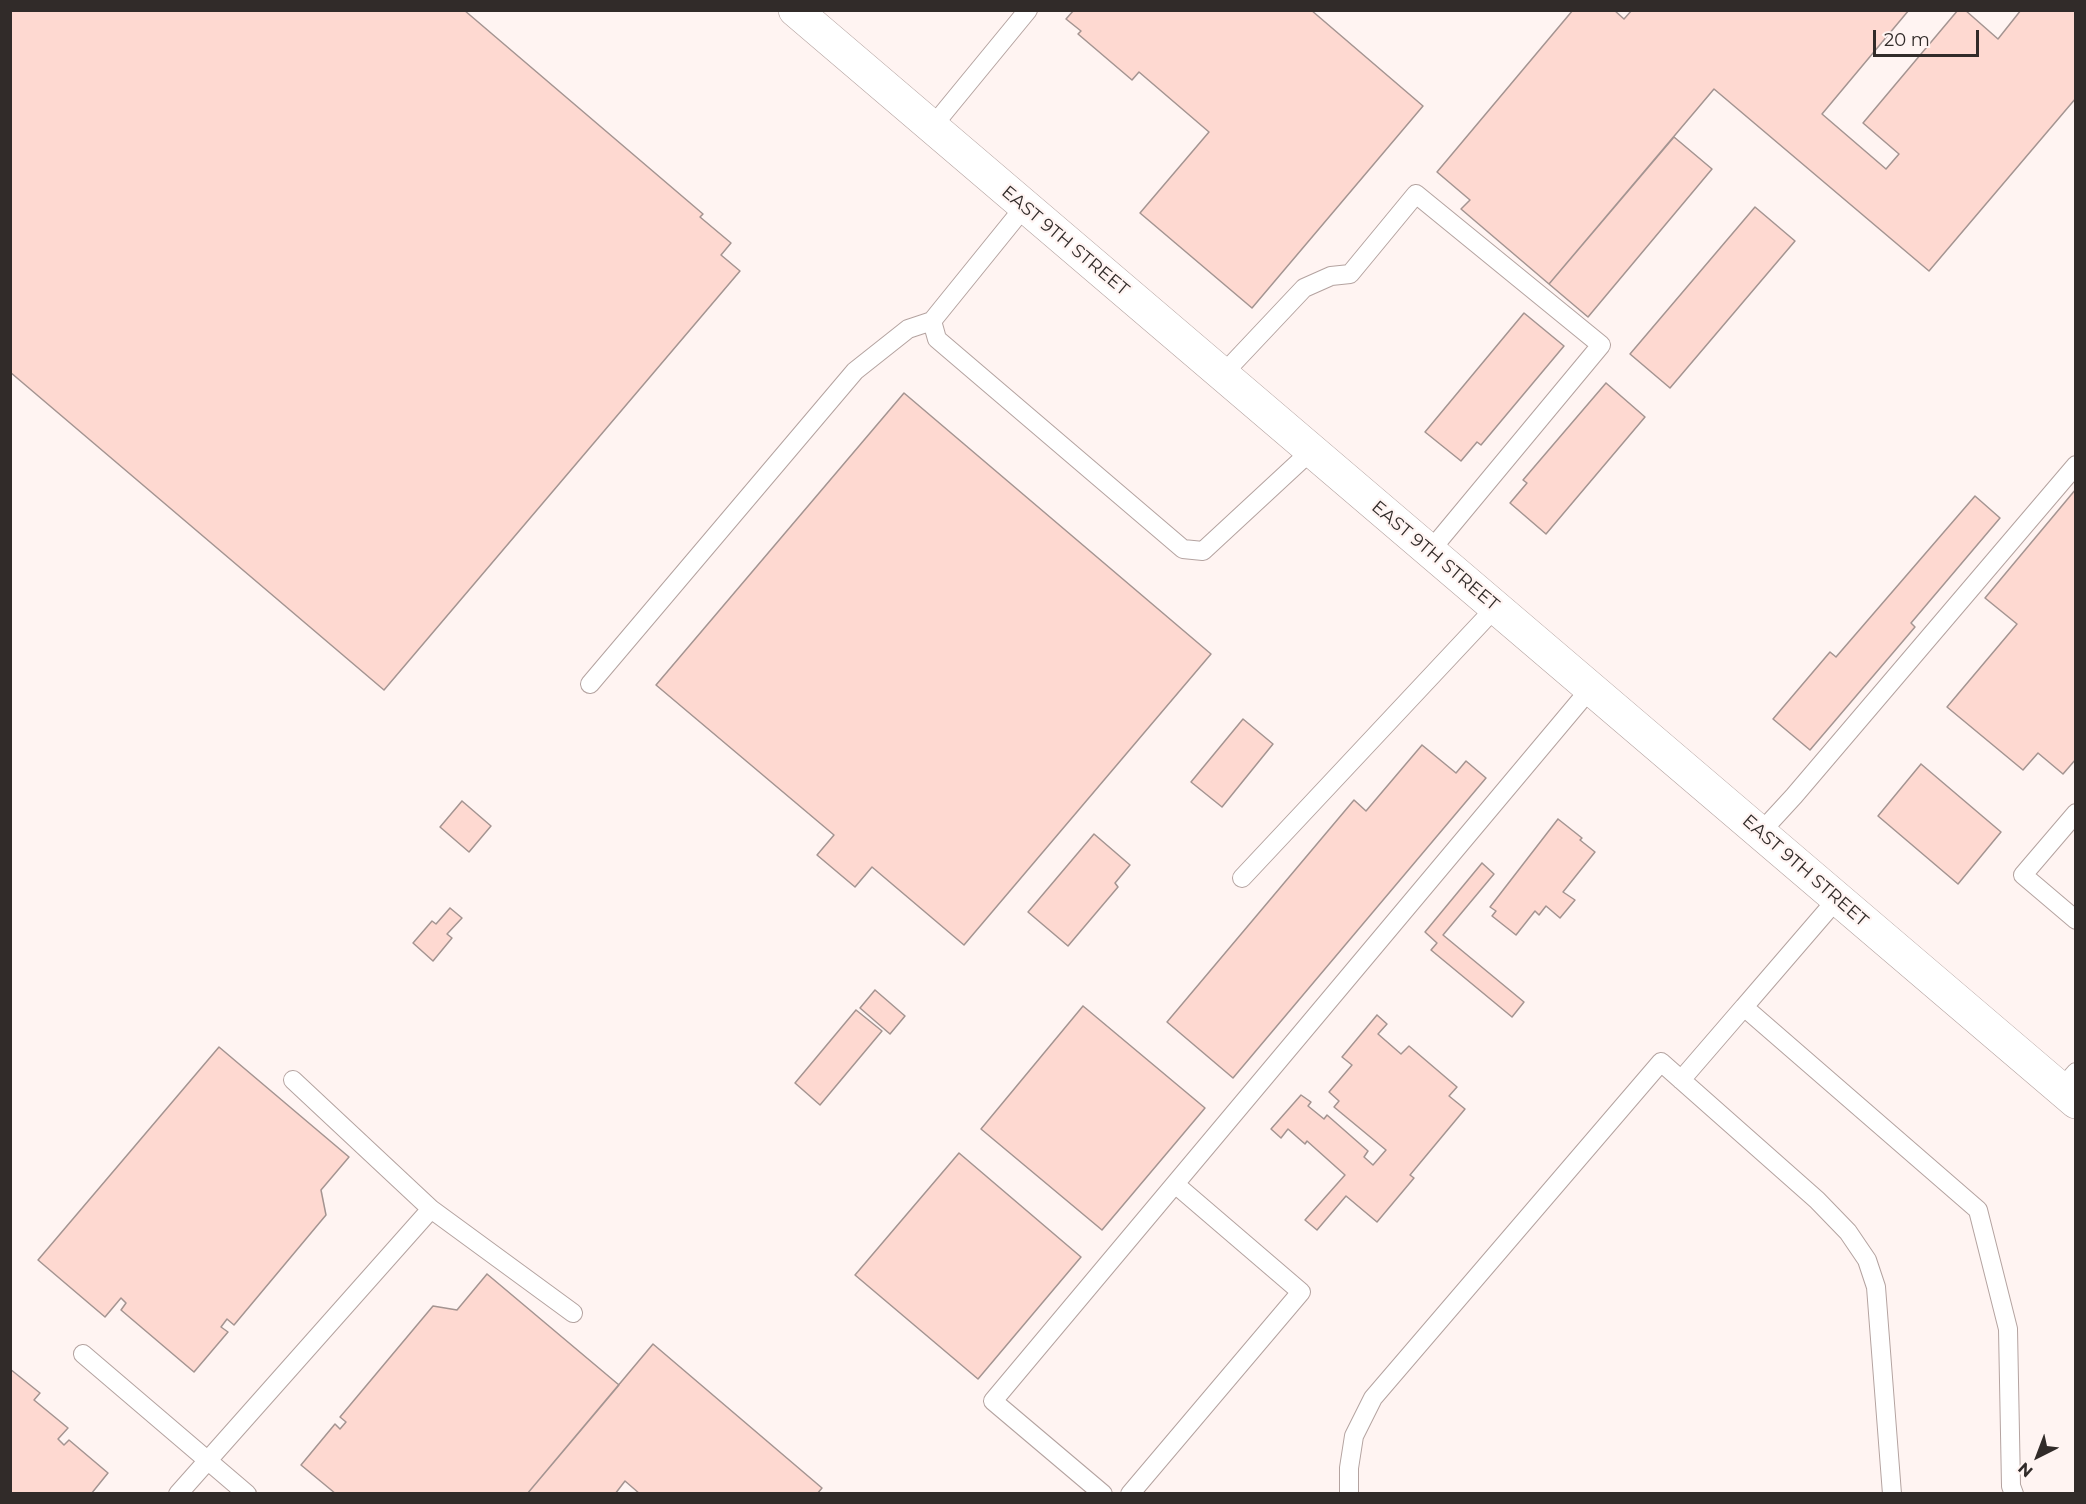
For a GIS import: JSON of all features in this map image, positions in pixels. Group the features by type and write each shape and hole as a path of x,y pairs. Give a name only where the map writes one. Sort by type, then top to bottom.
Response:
{"street":[{"name":"EAST 9TH STREET","path":"795,10 1837,899 2071,1088"}],"lane":[{"path":"932,128 1028,10"},
{"path":"1222,375 1304,288 1331,276 1350,274 1416,194 1601,345 1430,551"},
{"path":"590,684 855,372 908,329 932,321 1025,206"},
{"path":"932,321 937,339 1183,549 1203,551 1311,451"},
{"path":"1760,833 2076,465"},
{"path":"1242,878 1496,607"},
{"path":"1103,1494 993,1401 1590,689"},
{"path":"2076,813 2023,875 2076,920"},
{"path":"1682,1080 1837,899"},
{"path":"1744,1007 1978,1210 2008,1329 2011,1486 2014,1494"},
{"path":"1349,1494 1349,1468 1354,1436 1373,1398 1661,1062 1817,1200 1848,1232 1867,1260 1876,1287 1892,1494"},
{"path":"293,1080 431,1209 573,1313"},
{"path":"1130,1494 1301,1292 1175,1184"},
{"path":"178,1494 431,1209"},
{"path":"82,1354 247,1494"}],"building":[{"path":"10,10 464,10 703,214 700,217 731,243 721,255 740,271 384,690 10,372"},
{"path":"1074,10 1311,10 1423,106 1252,308 1140,213 1209,132 1139,72 1132,80 1078,34 1081,31 1066,19"},
{"path":"1573,10 1614,10 1624,19 1632,10 1909,10 1822,114 1886,169 1899,154 1863,123 1958,10 1965,10 1998,39 2021,10 2076,10 2076,98 1929,271 1714,89 1549,284 1461,209 1470,200 1437,172"},
{"path":"1674,137 1712,169 1588,317 1549,284"},
{"path":"1755,207 1795,241 1670,388 1630,354"},
{"path":"1524,313 1564,346 1481,445 1477,442 1461,461 1425,432"},
{"path":"1606,383 1645,417 1546,534 1510,503 1527,483 1523,480"},
{"path":"904,393 1211,654 964,945 872,867 855,887 817,855 834,835 656,685"},
{"path":"2076,489 2076,759 2063,774 2038,753 2023,770 1947,707 2017,624 1985,598"},
{"path":"1975,496 2000,518 1911,623 1915,627 1810,750 1773,719 1830,652 1836,657"},
{"path":"1243,719 1273,744 1222,807 1191,782"},
{"path":"1422,745 1456,773 1466,761 1486,778 1233,1078 1167,1022 1354,800 1366,811"},
{"path":"1921,764 2001,832 1958,884 1878,816"},
{"path":"462,801 491,826 469,852 440,827"},
{"path":"1558,819 1595,852 1563,892 1575,900 1560,918 1546,906 1539,915 1535,911 1516,935 1492,916 1496,911 1490,907"},
{"path":"1094,834 1130,865 1115,883 1118,887 1068,946 1028,912"},
{"path":"1482,863 1494,874 1443,935 1524,1002 1512,1017 1431,950 1437,943 1425,932"},
{"path":"450,908 462,918 447,934 452,938 433,961 413,943 432,921 436,924"},
{"path":"875,990 905,1016 890,1034 860,1008"},
{"path":"1083,1006 1205,1108 1102,1230 981,1129"},
{"path":"856,1010 882,1031 820,1105 795,1083"},
{"path":"1377,1015 1387,1024 1378,1034 1401,1054 1409,1046 1457,1087 1449,1096 1465,1109 1410,1175 1414,1178 1377,1222 1346,1196 1317,1230 1305,1220 1345,1175 1307,1141 1305,1144 1288,1129 1281,1138 1271,1129 1301,1095 1311,1102 1308,1106 1324,1119 1327,1115 1368,1151 1364,1157 1373,1165 1386,1150 1334,1107 1339,1101 1329,1092 1352,1065 1342,1057"},
{"path":"219,1047 349,1157 321,1190 326,1215 234,1325 227,1319 221,1327 228,1332 194,1372 121,1310 126,1303 121,1298 105,1317 38,1260"},
{"path":"959,1153 1081,1257 978,1379 855,1275"},
{"path":"487,1274 619,1385 527,1494 336,1494 301,1465 335,1424 340,1429 346,1422 340,1417 433,1306 457,1310"},
{"path":"653,1344 822,1488 817,1494 640,1494 625,1481 615,1494 527,1494"},
{"path":"10,1369 40,1393 34,1400 68,1428 58,1439 64,1445 69,1440 108,1473 91,1494 10,1494"}]}
